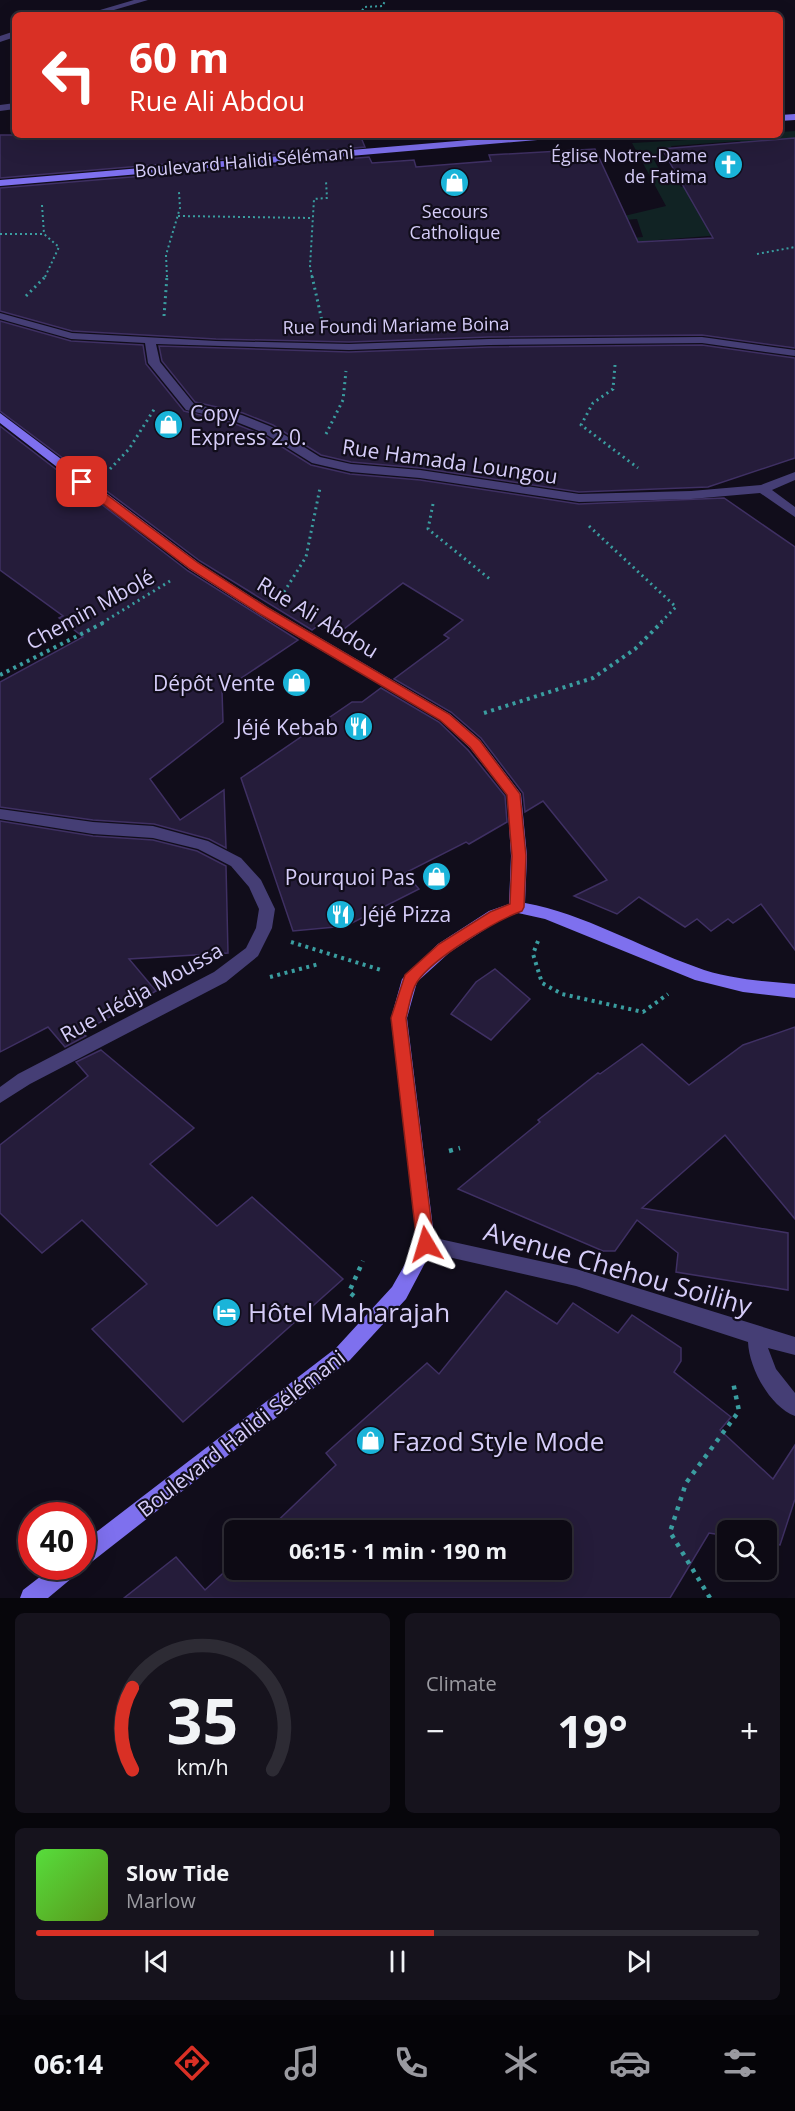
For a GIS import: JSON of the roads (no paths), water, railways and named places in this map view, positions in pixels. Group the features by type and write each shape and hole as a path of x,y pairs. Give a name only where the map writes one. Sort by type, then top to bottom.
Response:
{"street":[{"path":"98,12 144,0"},
{"name":"Boulevard Halidi Sélémani","path":"0,183 525,138"},
{"name":"Rue Foundi Mariame Boina","path":"2,317 70,336 155,341 349,347 702,340 795,353"},
{"name":"Rue Hamada Loungou","path":"155,341 154,363 190,407 238,418 268,430 315,459 351,468 442,478 579,498 763,489 795,476"},
{"name":"Rue Ali Abdou","path":"0,417 194,566 264,611 445,717 475,744 514,794 519,856 517,907"},
{"path":"763,489 795,513"},
{"name":"Rue Hédja Moussa","path":"0,814 93,828 153,832 204,845 236,862 255,884 267,909 264,928 252,952 220,978 24,1079 0,1096"},
{"path":"426,1244 399,1018 410,979 444,948 495,915 517,907 548,913 695,974 743,985 795,991"},
{"name":"Boulevard Halidi Sélémani","path":"96,1546 343,1354 399,1293 426,1244"},
{"name":"Avenue Chehou Soilihy","path":"426,1244 518,1261 664,1305 758,1337 795,1346"},
{"path":"758,1337 757,1348 767,1373 795,1407"},
{"path":"31,1598 54,1580"}],"place":[{"name":"Église Notre-Dame de Fatima","path":"728,165"},
{"name":"Secours Catholique","path":"455,182"},
{"name":"Copy Express 2.0.","path":"169,425"},
{"name":"Dépôt Vente","path":"296,683"},
{"name":"Jéjé Kebab","path":"359,727"},
{"name":"Pourquoi Pas","path":"436,877"},
{"name":"Jéjé Pizza","path":"341,914"},
{"name":"Hôtel Maharajah","path":"227,1312"},
{"name":"Fazod Style Mode","path":"371,1441"}]}
